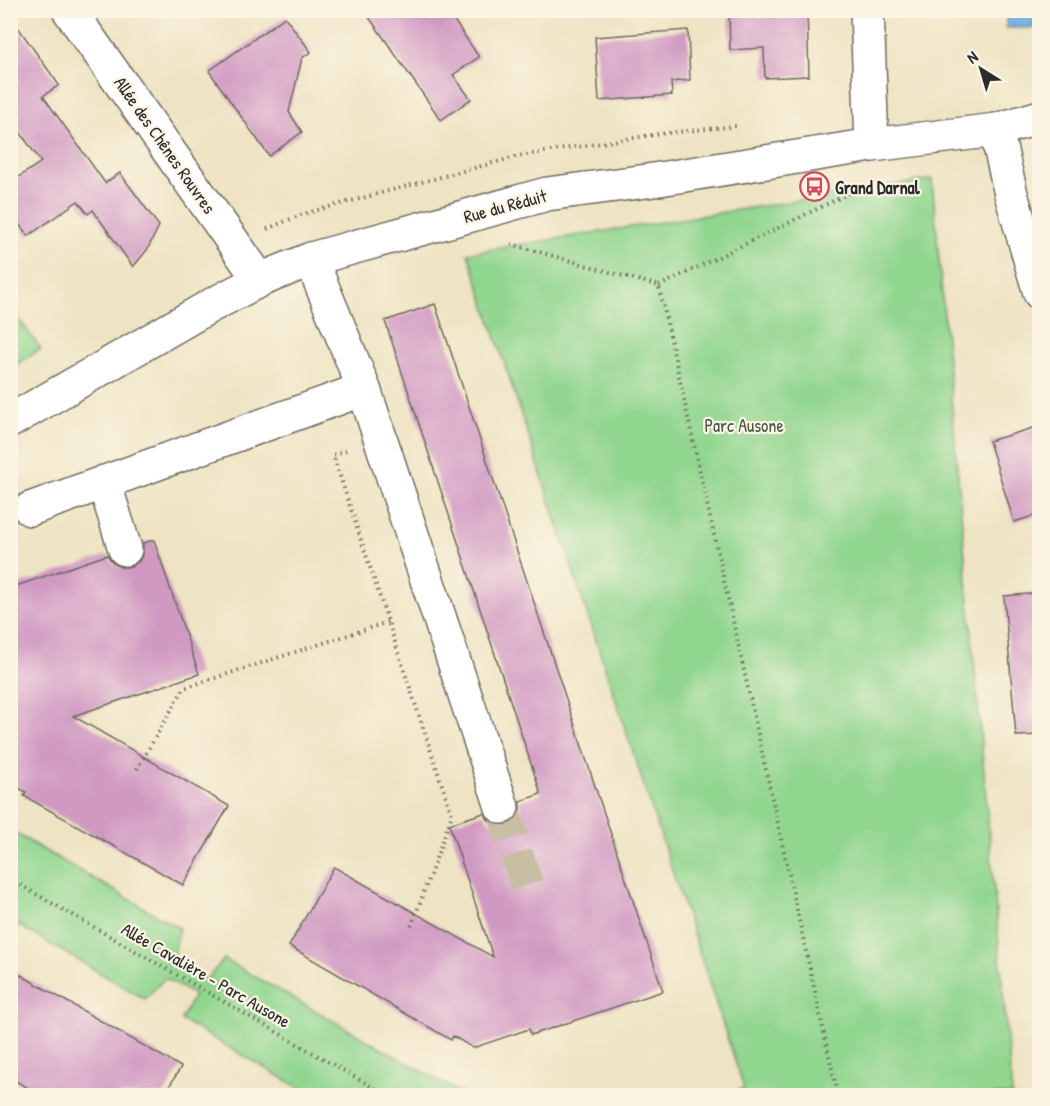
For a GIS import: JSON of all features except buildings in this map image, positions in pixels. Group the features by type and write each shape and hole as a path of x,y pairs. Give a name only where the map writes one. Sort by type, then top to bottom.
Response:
{"street":[{"name":"Allée des Chênes Rouvres","path":"69,10 260,280"},
{"path":"867,10 872,145"},
{"name":"Rue du Réduit","path":"10,421 212,305 260,280 311,260 547,194 648,181 872,145 996,130 1040,117"},
{"path":"996,130 1011,194 1040,293"},
{"path":"311,260 364,389 502,807"},
{"path":"30,509 364,389"},
{"path":"104,482 125,549"}],"path":[{"path":"507,243 659,286 869,183"},
{"path":"659,286 838,1095"},
{"path":"352,448 333,455 452,815 411,927"},
{"path":"137,769 184,688 388,622"},
{"name":"Allée Cavalière - Parc Ausone","path":"10,879 388,1095"}],"green space":[{"name":"Parc Ausone","path":"932,179 1012,1095 722,1095 744,1088 468,253"},
{"path":"10,307 41,349 11,368 10,367"},
{"path":"11,831 179,928 173,962 206,980 224,959 464,1095 312,1095 181,1020 194,995 165,978 145,999 11,921"}],"water":[{"path":"1006,11 1039,11 1039,28 1006,28"}],"tunnel":[{"path":"502,807 531,899"}],"place":[{"name":"Grand Darnal","path":"814,187"}]}
